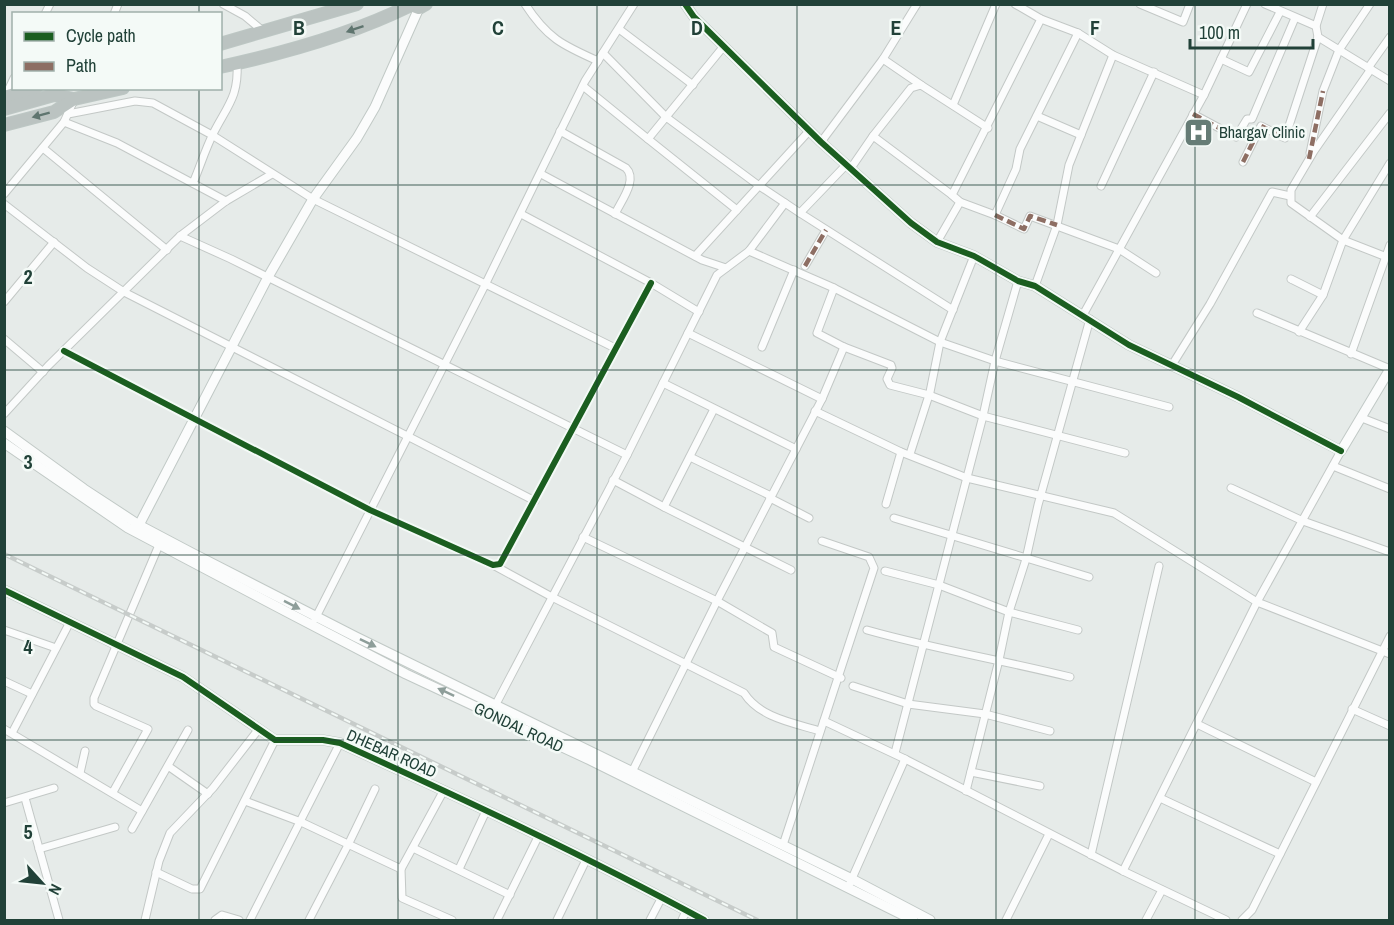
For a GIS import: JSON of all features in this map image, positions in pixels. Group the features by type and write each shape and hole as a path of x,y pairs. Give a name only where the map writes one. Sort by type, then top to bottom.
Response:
{"highway":[{"path":"222,43 264,32 332,8 357,4"},
{"path":"222,67 346,32 416,6"},
{"path":"4,97 29,90"},
{"path":"4,125 54,112 74,99 114,90"},
{"path":"4,109 54,95 74,99"}],"street":[{"path":"223,4 245,16 264,32"},
{"path":"525,4 538,23 557,42 598,61"},
{"path":"314,621 521,214 583,86 634,4"},
{"path":"685,4 694,16 822,142 911,223 937,242 974,256 1018,281 1035,286 1129,345 1341,451"},
{"path":"822,142 883,59 917,4"},
{"path":"952,105 996,4"},
{"path":"1015,4 1041,19 1078,33 1113,55 1204,95"},
{"path":"1140,4 1183,22 1190,4"},
{"path":"966,791 1009,612 1026,559 1058,437 1086,317 1119,249 1204,95 1247,4"},
{"path":"1265,4 1316,26"},
{"path":"1243,162 1261,126 1285,138 1318,37 1316,26 1323,4"},
{"path":"1309,159 1323,92 1339,50 1370,4"},
{"path":"139,525 268,277 313,199 370,116 416,6"},
{"path":"1221,59 1249,72 1280,12"},
{"path":"1194,114 1236,137 1247,119 1252,119 1295,18"},
{"path":"952,195 988,128 1041,19"},
{"path":"619,29 693,85"},
{"path":"994,215 1016,169 1020,149 1078,33"},
{"path":"1384,256 1343,240 1310,218 1292,202 1290,196 1291,190 1309,159 1389,36"},
{"path":"1318,37 1389,81"},
{"path":"648,139 724,46"},
{"path":"603,53 666,117 758,185 953,310"},
{"path":"1035,286 1058,225 1069,165 1113,55"},
{"path":"883,59 988,128"},
{"path":"193,183 212,135 235,94 238,84 237,63"},
{"path":"1101,186 1154,72"},
{"path":"4,97 10,80"},
{"path":"800,213 849,166 911,88 921,85"},
{"path":"583,86 737,210"},
{"path":"4,194 8,186 64,122 74,99"},
{"path":"68,114 144,101 153,103 212,135 313,199 615,348"},
{"path":"1310,218 1389,113"},
{"path":"1037,116 1081,135"},
{"path":"64,122 117,143 226,201"},
{"path":"695,256 810,130"},
{"path":"560,131 631,172 631,179 615,214"},
{"path":"873,136 960,202 1024,229 1030,216 1058,225 1119,249 1156,273"},
{"path":"43,148 166,250"},
{"path":"1299,332 1323,294 1343,240 1389,163"},
{"path":"4,414 180,236 226,201 272,174"},
{"path":"541,174 695,256 726,268"},
{"path":"1172,365 1210,304 1272,192 1290,196"},
{"path":"937,242 960,202"},
{"path":"496,704 627,455 717,275 749,251 786,203"},
{"path":"4,204 124,292 535,501"},
{"path":"521,214 651,283 699,312"},
{"path":"805,266 826,230"},
{"path":"180,236 268,277 627,455"},
{"path":"4,302 54,242"},
{"path":"1351,354 1389,245"},
{"path":"749,251 834,288 940,342 995,361 1169,407"},
{"path":"910,454 928,395 940,342 974,256"},
{"path":"762,347 794,270"},
{"path":"1291,279 1323,294"},
{"path":"895,753 983,416 995,361 1018,281"},
{"path":"493,565 500,564 505,557 651,283"},
{"path":"834,288 816,333 844,347 891,365 887,381 890,385 928,395 983,416 1125,453"},
{"path":"1124,871 1257,602 1389,369 1257,313"},
{"path":"688,333 822,399"},
{"path":"4,339 43,372"},
{"path":"632,772 717,601 822,399 844,347"},
{"path":"64,351 370,510 493,565 552,597 686,663 744,693 748,700 763,712 820,731"},
{"path":"663,383 796,449"},
{"path":"664,507 714,409"},
{"path":"815,411 901,452 967,478 1113,513 1257,602 1389,654"},
{"path":"1362,418 1389,429"},
{"path":"4,431 84,489 139,525 314,621 496,704 783,845 850,884 930,921"},
{"name":"GONDAL ROAD","path":"4,443 128,528 159,545 314,621 406,674 850,884 913,921"},
{"path":"886,504 901,452"},
{"path":"690,457 809,518"},
{"path":"1333,466 1389,489"},
{"path":"613,480 791,570"},
{"path":"1231,488 1303,521 1389,552"},
{"path":"894,518 1089,577"},
{"path":"583,537 717,601 772,633 774,647 840,677"},
{"path":"783,845 874,568 869,557 822,541"},
{"path":"113,792 148,729 93,704 93,698 159,545"},
{"path":"1091,855 1159,566"},
{"path":"885,571 939,585 1009,612 1078,630"},
{"path":"4,590 116,643 193,683 275,740 200,889 192,889 156,872"},
{"path":"12,733 70,622"},
{"path":"4,630 56,648"},
{"path":"867,630 924,646 1070,676"},
{"path":"1242,921 1252,910 1389,636"},
{"path":"4,681 32,694"},
{"path":"854,686 908,704 986,714 1050,731"},
{"path":"1352,709 1389,726"},
{"path":"824,721 895,753 1049,834 1226,921"},
{"path":"1197,724 1316,782"},
{"path":"4,729 142,811"},
{"path":"132,829 188,730"},
{"path":"146,921 156,872 170,833 208,794 258,730"},
{"name":"DHEBAR ROAD","path":"275,740 323,740 340,743 444,790 662,897 704,921"},
{"path":"250,921 340,743"},
{"path":"80,773 85,751"},
{"path":"850,884 906,759"},
{"path":"168,766 208,794"},
{"path":"971,772 1040,786"},
{"path":"4,803 54,788"},
{"path":"309,921 375,789"},
{"path":"444,790 401,869 402,898 452,921"},
{"path":"25,798 58,921"},
{"path":"1160,798 1280,854"},
{"path":"245,801 301,822 401,869"},
{"path":"459,869 486,811"},
{"path":"39,849 114,827"},
{"path":"1006,921 1049,834"},
{"path":"497,921 538,837"},
{"path":"412,848 510,895"},
{"path":"556,921 586,860"},
{"path":"1146,921 1162,890"},
{"path":"650,921 662,897"},
{"path":"682,921 686,911"},
{"path":"215,921 222,915 238,921"}],"railway":[{"path":"4,554 757,920"}],"marked path":[{"path":"1309,159 1323,91"},
{"path":"1193,114 1236,137"},
{"path":"1243,162 1261,126 1285,138"},
{"path":"995,215 1024,229 1030,216 1057,225"},
{"path":"805,266 826,230"}],"cycle path":[{"path":"685,4 694,17 821,142 911,223 937,242 974,256 1018,281 1035,286 1129,345 1238,397 1341,451"},
{"path":"64,351 370,510 493,565 500,564 651,283"},
{"path":"4,590 183,677 275,740 323,740 340,743 569,851 704,920"}],"place":[{"name":"Bhargav Clinic","path":"1198,132"}]}
